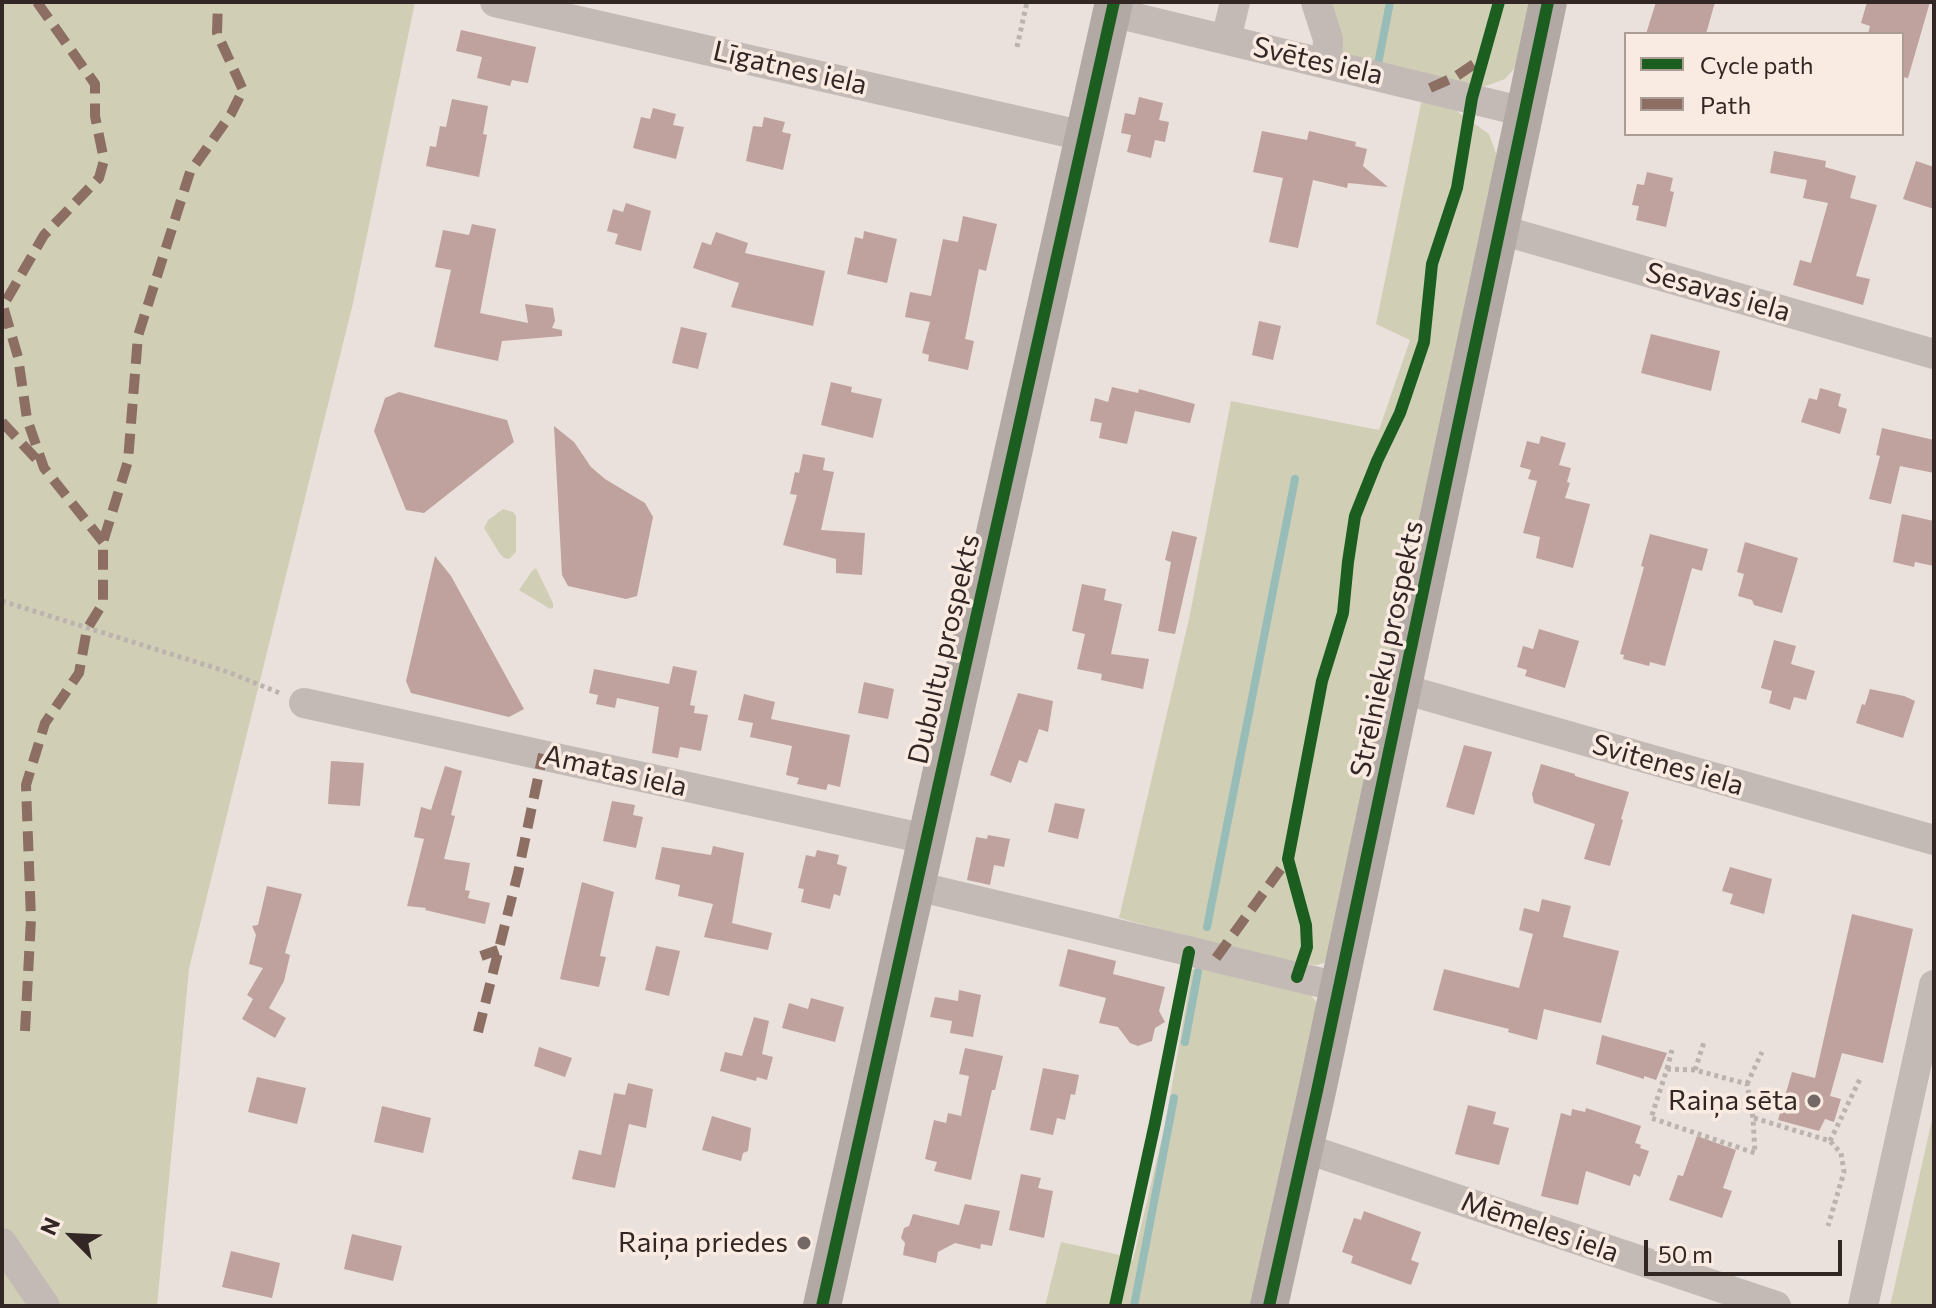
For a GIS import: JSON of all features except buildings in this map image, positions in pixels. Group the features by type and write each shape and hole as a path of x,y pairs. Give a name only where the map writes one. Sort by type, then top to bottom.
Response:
{"main road":[{"name":"Strēlnieku prospekts","path":"1269,1306 1548,2"},
{"name":"Dubultu prospekts","path":"822,1306 1112,7"}],"street":[{"name":"Līgatnes iela","path":"495,2 1084,136"},
{"path":"1226,39 1235,2"},
{"path":"1316,2 1328,39 1327,63"},
{"name":"Svētes iela","path":"1112,7 1226,39 1525,112"},
{"name":"Sesavas iela","path":"1501,230 1934,354"},
{"name":"Svitenes iela","path":"1403,689 1934,840"},
{"name":"Amatas iela","path":"304,703 926,839"},
{"path":"916,886 1339,987"},
{"path":"1863,1306 1934,985"},
{"name":"Mēmeles iela","path":"1304,1148 1776,1306"},
{"path":"2,1243 45,1306"}],"path":[{"path":"1017,47 1027,2"},
{"path":"2,601 228,672 304,703"},
{"path":"1695,1070 1704,1042"},
{"path":"1672,1050 1651,1118 1755,1153 1747,1084 1762,1052"},
{"path":"1667,1069 1695,1070 1747,1084"},
{"path":"1830,1141 1860,1079"},
{"path":"1753,1118 1830,1141 1841,1153 1844,1172 1828,1226"}],"green space":[{"path":"2,2 415,2 353,303 189,969 157,1306 2,1306"},
{"path":"1328,2 1535,2 1523,59 1505,79 1483,87 1316,51"},
{"path":"1444,102 1489,134 1501,167 1327,962 1317,965 1285,963 1119,918 1189,619 1231,401 1379,430 1410,340 1376,324 1421,103"},
{"path":"503,509 516,516 516,552 509,559 500,554 484,528 488,520"},
{"path":"536,568 553,603 553,608 519,590"},
{"path":"1199,964 1308,992 1320,1006 1252,1306 1045,1306 1061,1242 1133,1260 1165,1125 1192,970"},
{"path":"1934,1111 1934,1306 1890,1306"}],"waterway":[{"path":"1378,64 1390,2"},
{"path":"1207,927 1295,479"},
{"path":"1185,1042 1198,972"},
{"path":"1134,1306 1174,1098"}],"marked path":[{"path":"37,2 95,84 95,116 104,160 99,178 44,235 3,306 18,357 27,419 44,468 103,542"},
{"path":"25,1031 31,919 26,785 45,723 79,673 87,629 103,603 103,542 128,461 138,336 190,172 231,114 243,90 217,33 218,2"},
{"path":"1430,88 1455,77 1483,58"},
{"path":"2,422 39,462"},
{"path":"478,1032 518,873 543,754"},
{"path":"1216,958 1288,859"},
{"path":"481,956 498,950"}],"cycle path":[{"path":"822,1306 1114,2"},
{"path":"1297,977 1307,947 1306,925 1288,859 1322,681 1343,613 1355,516 1400,413 1424,342 1432,264 1457,188 1472,98 1499,2"},
{"path":"1269,1306 1548,2"},
{"path":"1115,1306 1189,952"}],"place":[{"name":"Raiņa sēta","path":"1814,1101"},
{"name":"Raiņa priedes","path":"804,1243"}]}
